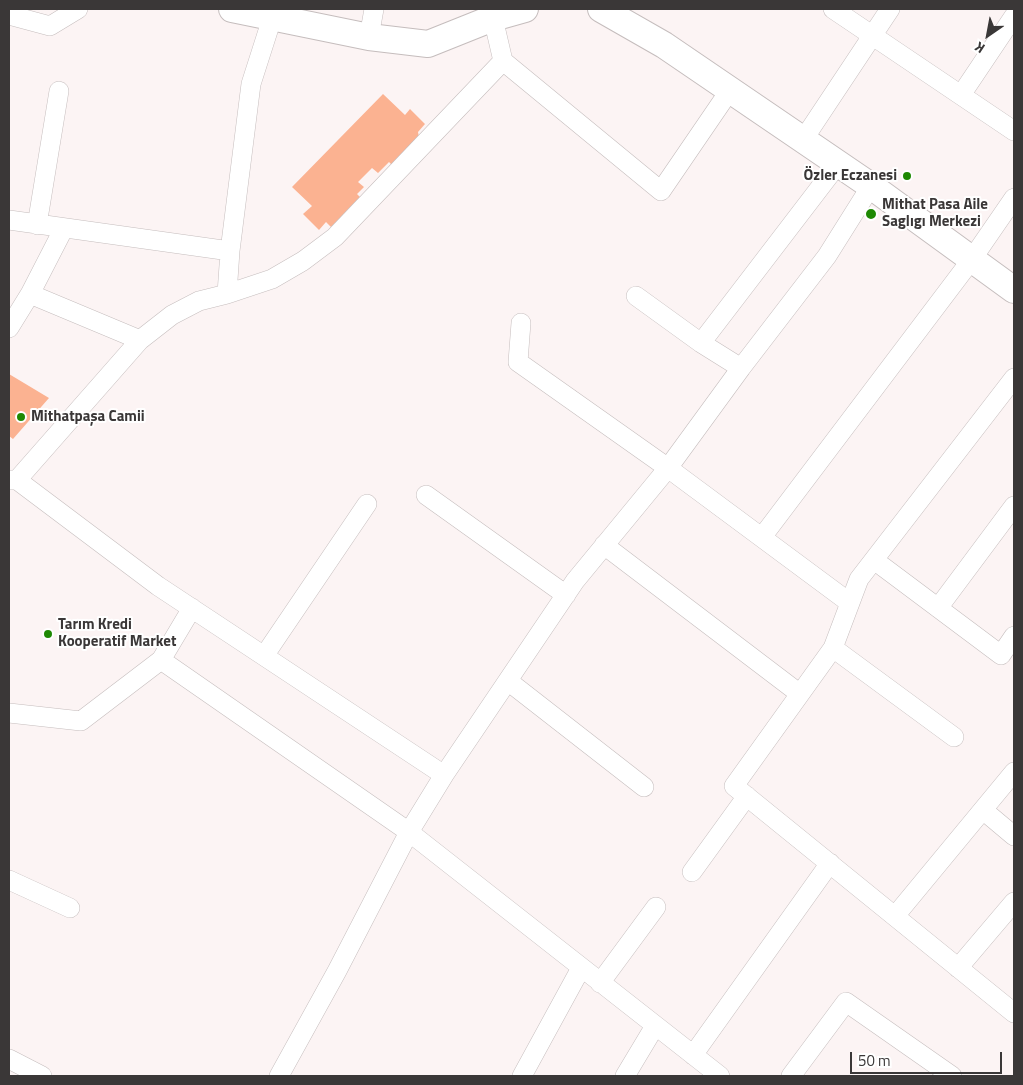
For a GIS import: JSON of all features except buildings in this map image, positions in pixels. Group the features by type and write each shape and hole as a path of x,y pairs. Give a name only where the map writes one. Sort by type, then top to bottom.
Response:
{"street":[{"path":"9,16 50,26 78,9"},
{"path":"232,9 273,13 369,37 428,44 493,18 525,9"},
{"path":"369,37 374,9"},
{"path":"833,9 1014,131"},
{"path":"803,140 890,9"},
{"path":"227,294 230,251 251,84 273,13"},
{"path":"620,13 871,186 1014,290"},
{"path":"961,95 1014,16"},
{"path":"493,18 503,61 661,192 730,90"},
{"path":"444,775 158,586 13,480 140,340 172,315 198,301 227,294 272,279 303,261 335,237 503,61"},
{"path":"37,225 59,91"},
{"path":"701,343 838,164"},
{"path":"279,1076 337,971 409,832 444,775 566,595 604,545 668,468 741,368 827,256 871,186"},
{"path":"762,537 972,259 1014,198"},
{"path":"9,220 230,251"},
{"path":"9,328 30,294 64,228"},
{"path":"30,294 140,340"},
{"path":"636,296 701,343 741,368"},
{"path":"521,323 518,362 668,468 850,603"},
{"path":"1014,378 859,579 833,648 734,786 1014,1013"},
{"path":"426,496 566,595"},
{"path":"264,656 366,504"},
{"path":"938,608 1014,506"},
{"path":"604,545 800,694"},
{"path":"874,560 1001,655 1014,636"},
{"path":"9,713 81,721 161,660 192,608"},
{"path":"833,648 954,737"},
{"path":"161,660 409,832 719,1076"},
{"path":"508,681 644,787"},
{"path":"895,916 1014,772"},
{"path":"692,872 747,796"},
{"path":"983,810 1014,836"},
{"path":"693,1055 830,863"},
{"path":"9,880 70,908"},
{"path":"958,968 1014,902"},
{"path":"600,983 656,907"},
{"path":"522,1076 581,968"},
{"path":"794,1075 846,1002 952,1076"},
{"path":"625,1076 655,1026"},
{"path":"9,1060 42,1076"}],"place":[{"name":"Özler Eczanesi","path":"907,176"},
{"name":"Mithat Pasa Aile Saglıgı Merkezi","path":"871,214"},
{"name":"Mithatpaşa Camii","path":"21,417"},
{"name":"Tarım Kredi Kooperatif Market","path":"48,634"}]}
